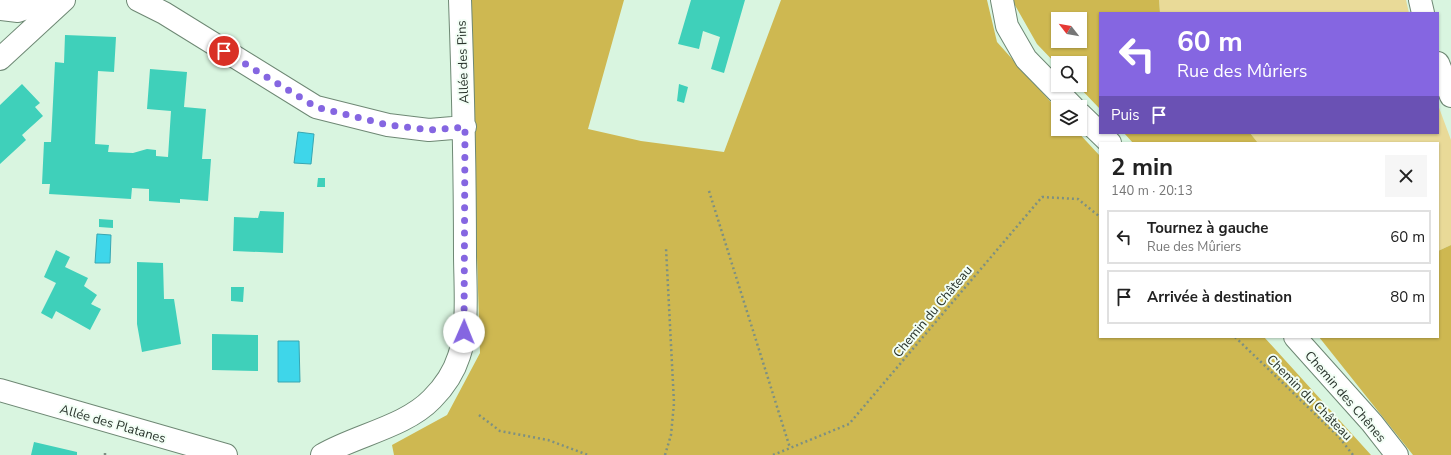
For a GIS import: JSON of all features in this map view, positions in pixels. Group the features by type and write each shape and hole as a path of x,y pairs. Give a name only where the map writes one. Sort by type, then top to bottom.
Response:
{"street":[{"path":"0,9 18,11 48,0"},
{"path":"0,59 64,0"},
{"path":"138,0 164,13 316,107 388,125 430,130 465,127"},
{"name":"Allée des Pins","path":"322,455 338,446 400,421 420,410 432,399 449,378 460,356 464,332 465,298 465,127 460,0"},
{"path":"1002,0 1007,26 1026,59 1066,100"},
{"path":"1420,0 1423,12"},
{"path":"1439,66 1451,96"},
{"path":"1087,121 1099,132"},
{"path":"1101,134 1109,142"},
{"name":"Chemin des Chênes","path":"1296,338 1372,423 1397,455"},
{"name":"Allée des Platanes","path":"0,390 218,454"}],"path":[{"path":"709,191 790,448"},
{"name":"Chemin du Château","path":"773,455 849,424 1042,198 1078,199 1099,216"},
{"path":"665,455 671,435 674,403 666,248"},
{"name":"Chemin du Château","path":"1236,338 1339,438 1353,455"},
{"path":"479,415 500,431 548,440 588,455"}],"shaded area":[{"path":"469,0 624,0 588,129 641,141 724,152 781,0 987,0 997,42 1051,102 1051,136 1081,136 1099,155 1099,338 1265,338 1371,455 394,455 392,445 447,415 480,353"},
{"path":"1012,0 1159,0 1160,12 1099,12 1099,108 1084,92 1087,92 1087,56 1051,56 1051,59 1037,44"},
{"path":"1159,0 1406,0 1409,12 1160,12"},
{"path":"1439,108 1451,140 1451,245 1439,251 1439,142 1257,142 1251,134 1439,134"},
{"path":"1125,134 1251,134 1257,142 1132,142"},
{"path":"1451,245 1451,455 1413,455 1320,338 1439,338 1439,251"}],"water":[{"path":"298,132 314,134 311,164 294,163"},
{"path":"97,234 111,235 110,263 95,263"},
{"path":"278,341 299,341 300,382 278,382"}],"building":[{"path":"691,0 745,0 724,73 711,69 720,37 703,31 699,49 678,44"},
{"path":"65,35 116,37 114,72 98,71 95,144 109,145 108,152 133,153 147,149 156,150 156,156 168,157 171,111 147,109 150,69 187,72 184,107 206,109 202,159 211,159 208,201 180,199 180,203 149,201 149,189 132,188 131,199 49,194 50,184 42,184 44,142 51,142 55,62 64,63"},
{"path":"22,84 40,103 35,107 43,116 22,135 26,140 0,164 0,105"},
{"path":"679,84 688,87 684,103 677,101"},
{"path":"318,178 325,178 325,187 317,187"},
{"path":"260,211 284,212 283,253 233,251 234,217 258,218"},
{"path":"99,219 113,220 113,228 99,227"},
{"path":"56,250 70,257 65,267 88,278 84,286 97,295 91,304 101,309 90,330 56,311 52,319 41,313 56,283 44,277"},
{"path":"137,262 163,263 164,299 174,299 181,344 142,352 137,324"},
{"path":"231,287 244,287 243,302 231,301"},
{"path":"212,334 258,335 258,371 212,370"},
{"path":"34,442 77,452 77,455 31,455"}],"route":[{"path":"224,51 316,107 388,125 430,130 465,127 464,332"}]}
